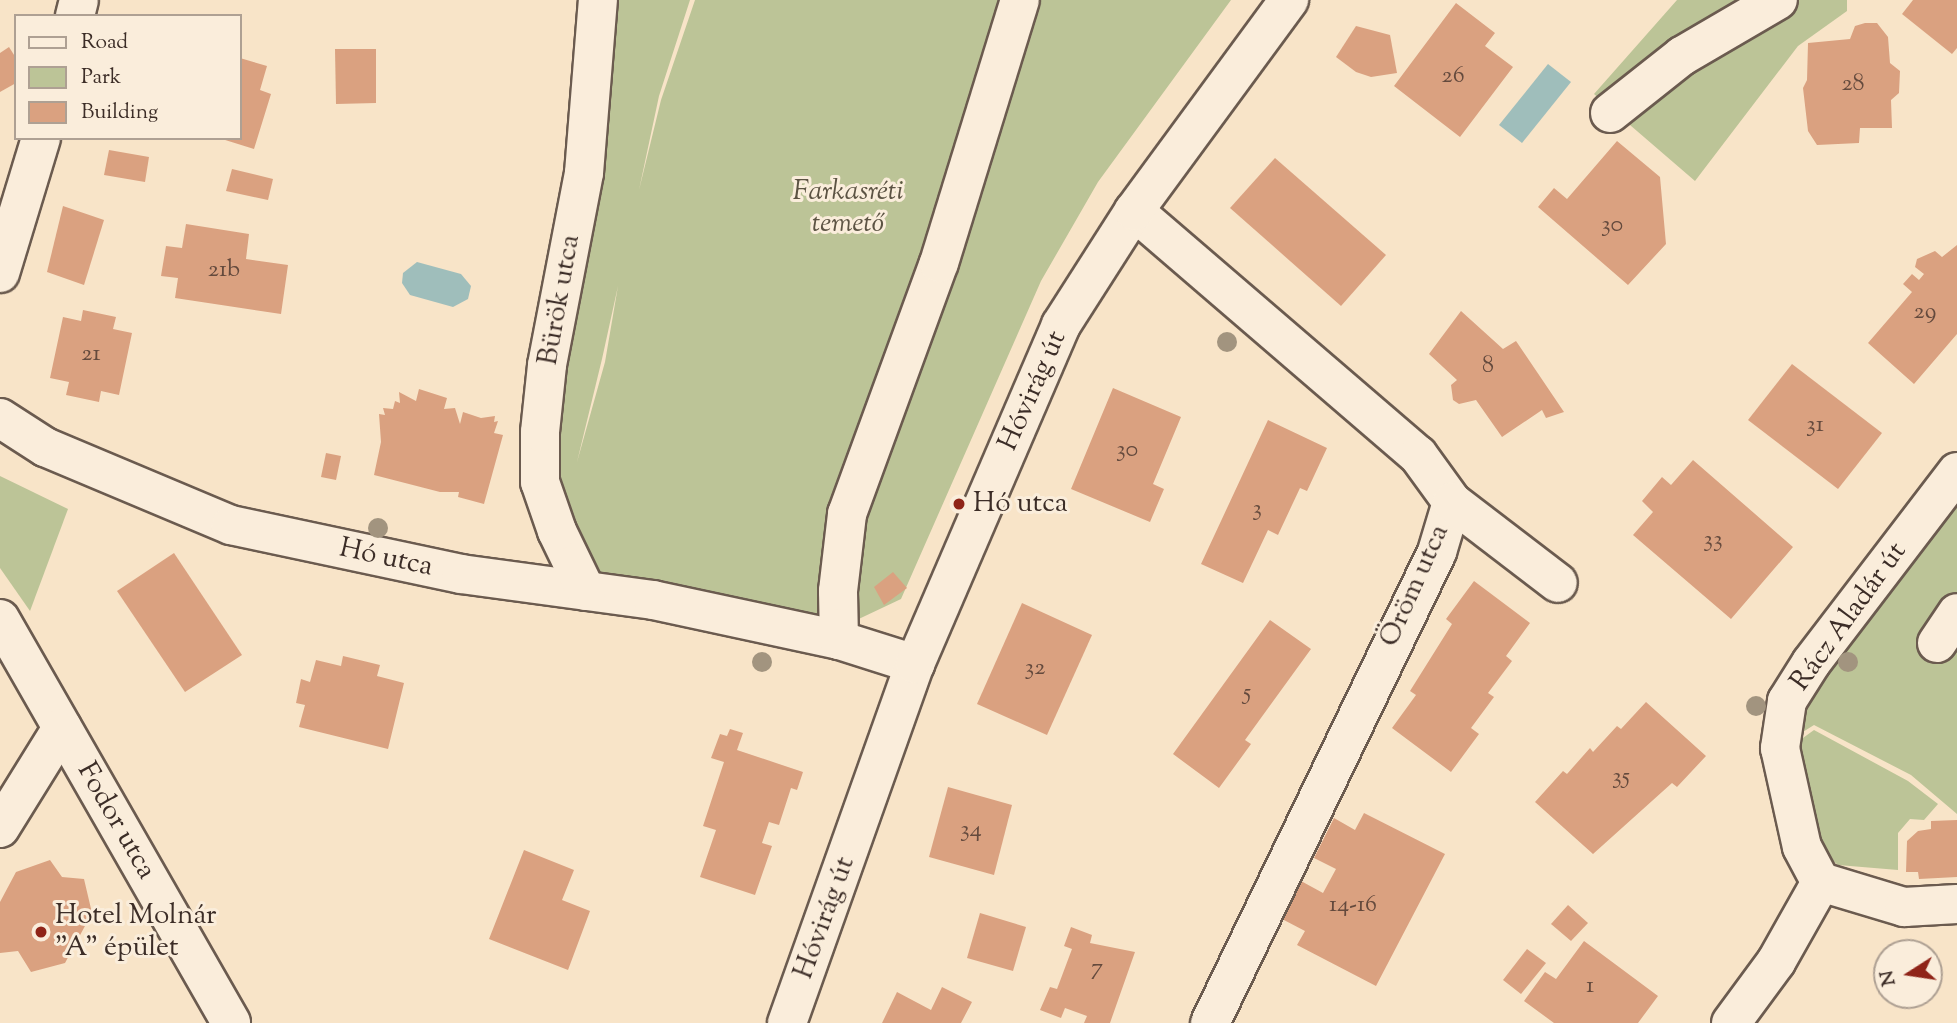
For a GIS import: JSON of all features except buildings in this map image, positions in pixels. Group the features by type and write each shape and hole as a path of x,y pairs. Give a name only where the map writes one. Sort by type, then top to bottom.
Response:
{"street":[{"name":"Bürök utca","path":"586,591 557,531 540,482 540,432 547,365 584,173 598,0"},
{"path":"839,640 838,591 847,514 939,263 1020,0"},
{"name":"Hóvirág út","path":"787,1023 915,664 1061,325 1134,211 1289,0"},
{"path":"1610,113 1682,56 1757,5"},
{"path":"0,273 40,140"},
{"name":"Öröm utca","path":"1134,211 1408,446 1452,502 1437,552 1210,1023"},
{"name":"Hó utca","path":"0,418 45,447 232,525 461,574 653,600 839,640 915,664"},
{"name":"Rácz Aladár út","path":"1821,882 1802,847 1783,771 1780,748 1787,701 1811,663 1957,472"},
{"path":"1452,502 1558,583"},
{"name":"Fodor utca","path":"0,619 231,1023"},
{"path":"0,828 62,728"},
{"path":"1731,1023 1776,962 1821,882 1904,907 1957,904"}],"green space":[{"name":"Farkasréti temető","path":"606,0 690,0 659,96 639,190 661,100 695,0 1231,0 1098,182 1041,281 901,599 827,634 584,586 560,522 567,496 549,451","holes":["618,286 605,362 577,462"]},
{"path":"1677,0 1847,0 1847,11 1798,46 1695,181 1594,94"},
{"path":"0,476 68,509 30,611 0,568"},
{"path":"1957,482 1957,814 1911,775 1814,725 1790,740 1794,701"},
{"path":"1814,730 1908,781 1938,804 1924,820 1910,819 1898,833 1898,870 1838,865 1811,843 1789,748"}],"water":[{"path":"1548,64 1571,82 1522,143 1499,125"},
{"path":"417,262 461,274 471,286 468,299 453,307 410,295 402,283 403,273"}],"place":[{"name":"Hó utca","path":"959,504"},
{"name":"Hotel Molnár \"A\" épület","path":"41,932"}]}
